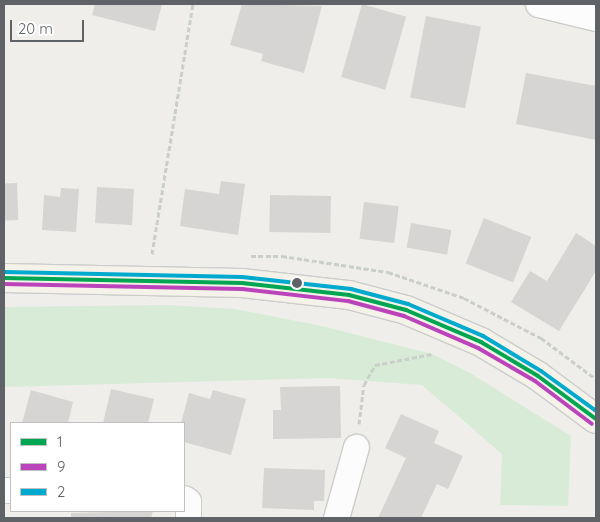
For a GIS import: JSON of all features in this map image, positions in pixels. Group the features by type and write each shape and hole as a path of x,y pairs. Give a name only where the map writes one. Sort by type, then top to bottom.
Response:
{"main road":[{"path":"4,278 242,284 349,295 406,310 481,342 538,376 596,419"}],"street":[{"path":"538,4 596,18"},
{"path":"336,518 356,447"},
{"path":"185,499 188,501 188,518"}],"path":[{"path":"152,254 193,4"},
{"path":"356,447 364,385 375,365 432,354"}],"green space":[{"path":"168,305 234,309 322,326 432,354 470,373 571,436 568,506 500,505 502,454 422,385 328,378 4,387 4,307"}],"building":[{"path":"95,4 162,4 155,31 92,15"},
{"path":"242,4 322,6 304,73 261,61 263,54 230,45"},
{"path":"362,4 406,17 385,90 341,77"},
{"path":"426,16 481,27 465,108 410,97"},
{"path":"526,73 596,86 596,140 516,124"},
{"path":"221,181 245,184 238,235 180,226 185,189 219,194"},
{"path":"4,183 17,183 18,220 5,220"},
{"path":"97,187 134,189 132,225 95,223"},
{"path":"61,188 79,189 76,232 42,230 44,195 60,197"},
{"path":"270,195 331,196 330,233 269,232"},
{"path":"364,202 399,206 394,243 359,239"},
{"path":"484,218 531,237 513,283 466,263"},
{"path":"411,223 451,230 447,255 407,248"},
{"path":"576,233 596,246 596,271 559,331 511,302 530,271 547,281"},
{"path":"340,386 341,438 273,439 273,410 281,410 280,387"},
{"path":"111,389 154,399 148,422 103,422"},
{"path":"31,390 73,402 68,422 22,422"},
{"path":"213,390 246,399 231,455 185,442 185,422 181,422 189,393 210,399"},
{"path":"401,414 439,431 434,443 463,456 448,489 437,484 421,518 378,518 406,458 385,448"},
{"path":"264,468 325,470 324,501 314,501 314,510 262,508"},
{"path":"153,512 151,518 71,518 71,513"}],"transit line":[{"name":"2","path":"4,272 242,277 351,289 408,304 483,336 541,371 596,411"},
{"name":"1","path":"4,278 242,283 349,295 406,310 481,342 538,376 596,419"},
{"name":"9","path":"4,284 242,289 348,301 404,316 478,348 535,381 592,424"}]}
